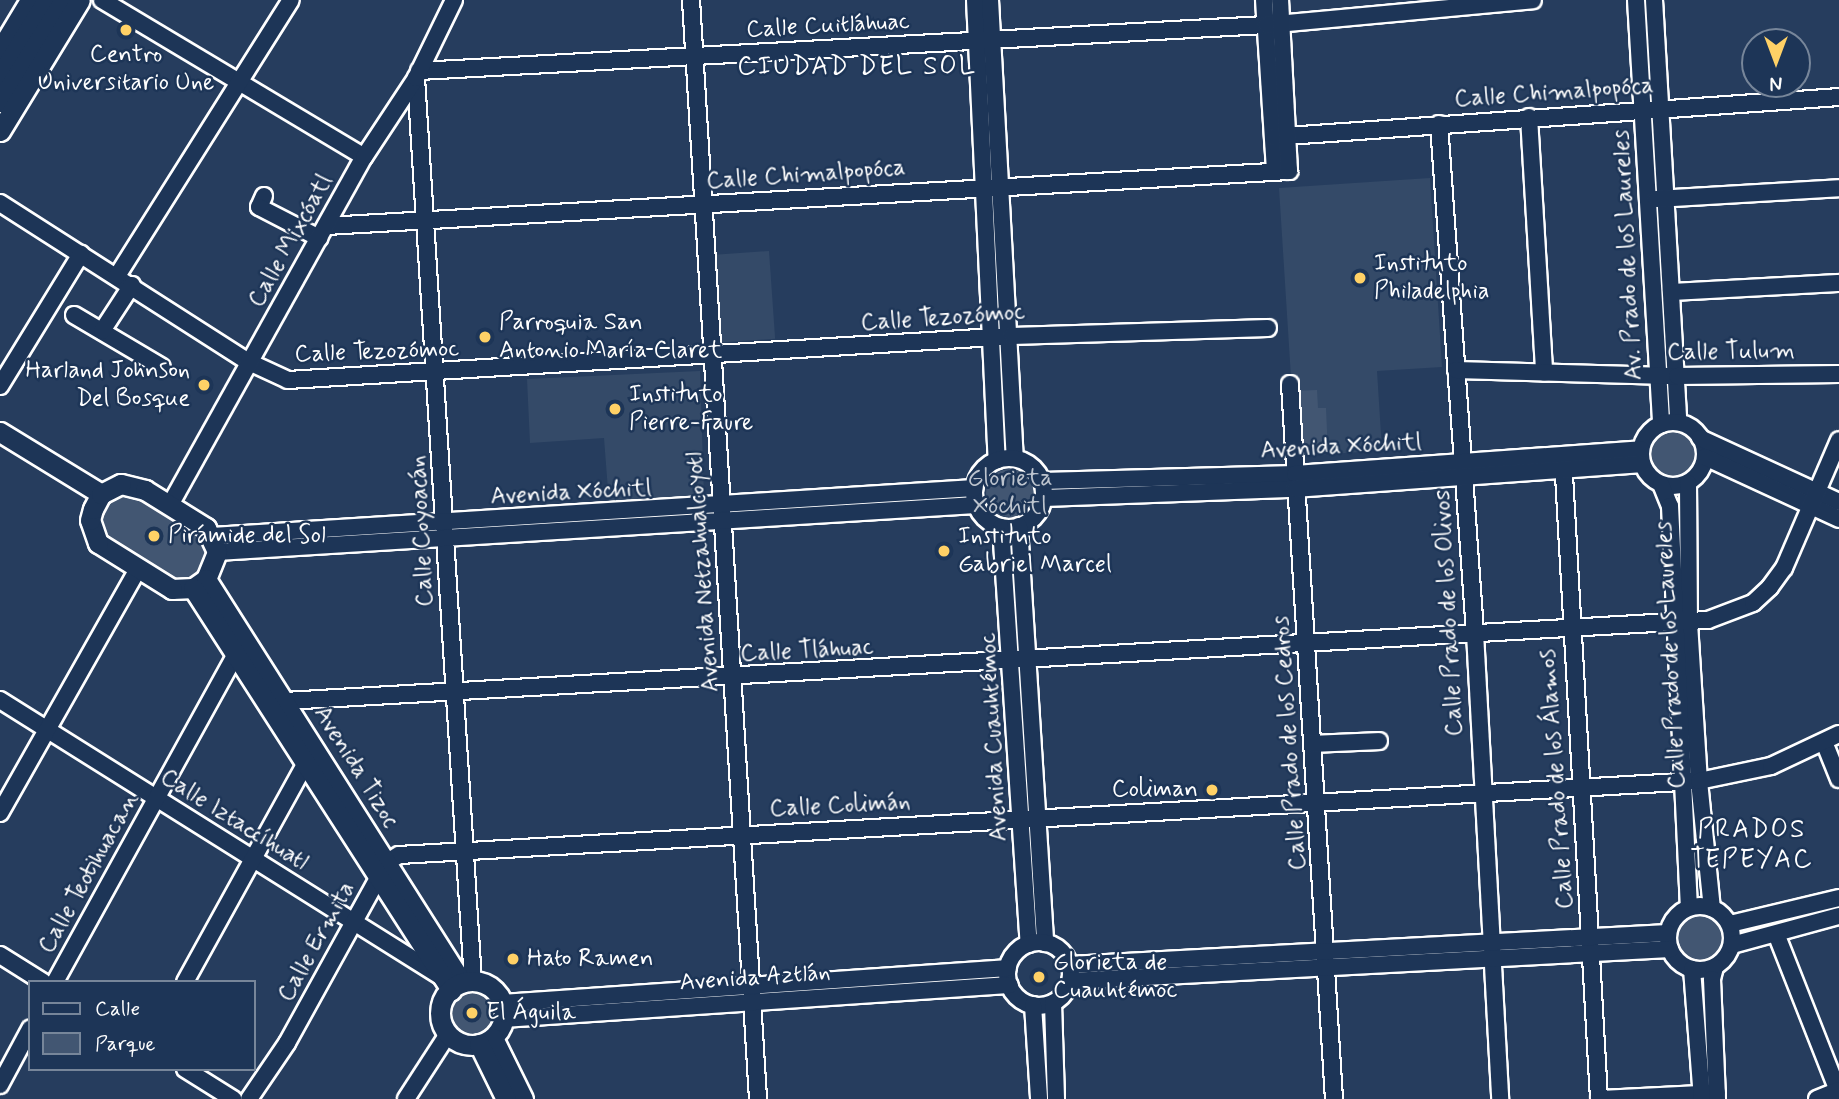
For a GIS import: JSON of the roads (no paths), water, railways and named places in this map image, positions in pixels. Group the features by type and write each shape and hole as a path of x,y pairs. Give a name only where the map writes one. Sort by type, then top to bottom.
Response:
{"main road":[{"path":"0,50 30,0"},
{"path":"0,76 47,0"},
{"path":"0,102 64,0"},
{"path":"0,131 80,0"},
{"path":"0,432 98,499"},
{"path":"0,447 98,499"},
{"path":"121,484 132,485 170,505 215,544 199,584 172,589 99,543 90,520 98,499 121,484"},
{"name":"Avenida Tizoc","path":"199,584 457,983"},
{"path":"486,1041 458,1042 448,1034 441,1008 457,983 488,986 503,1011 486,1041 506,1099"},
{"path":"486,1041 523,1099"}],"street":[{"path":"102,0 364,157"},
{"path":"117,276 291,0"},
{"name":"Calle Mixcóatl","path":"170,505 364,157 418,74 454,0"},
{"name":"Avenida Netzahualcoyotl","path":"691,0 758,1099"},
{"path":"975,0 997,460"},
{"path":"990,0 1004,186 1015,458"},
{"path":"1265,0 1273,24 1280,136"},
{"path":"1273,24 1280,0"},
{"name":"Calle Cuitláhuac","path":"418,74 1273,24 1533,0"},
{"name":"Av. Prado de los Laureles","path":"1636,0 1661,424"},
{"name":"Av. Prado de los Laureles","path":"1654,0 1677,376"},
{"name":"Calle Coyoacán","path":"418,74 464,850 457,983"},
{"name":"Calle Chimalpopóca","path":"322,232 427,222 1283,171 1280,136 1642,108 1839,97"},
{"path":"1529,117 1544,373"},
{"name":"Calle Prado de los Olivos","path":"1439,124 1475,634 1500,1099"},
{"path":"1648,199 1839,188"},
{"path":"264,196 260,207 322,232"},
{"name":"Calle Tezozómoc","path":"0,203 249,362 273,375 298,380 713,357 993,337 1268,328"},
{"path":"0,386 81,254"},
{"path":"1671,292 1839,284"},
{"path":"102,331 132,285"},
{"path":"74,315 162,368"},
{"name":"Calle Tulum","path":"1456,370 1659,376 1839,374"},
{"path":"1677,376 1678,422"},
{"name":"Calle Prado de los Cedros","path":"1290,384 1334,1099"},
{"path":"1700,438 1705,457 1701,469 1688,483 1661,484 1641,456 1646,436 1661,424 1678,422 1700,438 1814,499 1839,519"},
{"name":"Calle Tláhuac","path":"278,706 1683,623 1734,614 1754,603 1784,568 1839,440"},
{"name":"Avenida Xóchitl","path":"1044,498 1564,464 1641,456"},
{"path":"1705,457 1814,499 1839,502"},
{"path":"1015,458 1032,466 1042,481 1044,498 1033,519 1020,526 1002,527 984,517 976,505 974,488 982,471 997,460 1015,458"},
{"name":"Calle Prado de los Álamos","path":"1564,464 1570,628 1582,786 1599,1099"},
{"name":"Avenida Xóchitl","path":"1042,481 1295,482"},
{"name":"Calle Prado de los Laureles","path":"1683,623 1688,483"},
{"name":"Calle Prado de los Laureles","path":"1661,484 1670,506 1683,623 1692,781 1689,908"},
{"name":"Avenida Xóchitl","path":"722,515 974,488"},
{"name":"Avenida Xóchitl","path":"215,544 722,515 976,505"},
{"name":"Avenida Cuauhtémoc","path":"1020,526 1030,661 1030,819"},
{"name":"Avenida Cuauhtémoc","path":"1002,527 1030,819 1037,944"},
{"path":"0,813 138,569"},
{"name":"Calle Teotihuacan","path":"56,980 240,648"},
{"name":"Calle Iztaccíhuatl","path":"0,700 354,922 457,983"},
{"name":"Calle Colimán","path":"383,870 399,855 464,850 1692,781 1771,766 1839,734"},
{"path":"1313,744 1379,741"},
{"path":"1824,742 1839,779"},
{"path":"186,980 310,756"},
{"name":"Calle Prado de los Laureles","path":"1692,781 1712,908"},
{"name":"Calle Ermita","path":"249,1099 287,1043 383,870"},
{"path":"1730,925 1839,898"},
{"path":"1669,941 1675,918 1689,908 1712,908 1730,925 1732,945"},
{"path":"1710,1096 1715,967 1732,945 1777,936 1839,916"},
{"path":"1070,973 1325,948 1492,939 1590,934 1669,941 1692,969 1710,1096"},
{"path":"1777,936 1839,1091 1816,1099"},
{"path":"1070,973 1326,967 1591,951 1669,941"},
{"path":"1053,1003 1033,1005 1016,996 1010,985 1008,968 1015,954 1037,944 1060,950 1070,973"},
{"path":"0,955 40,980"},
{"path":"1692,969 1715,967"},
{"name":"Avenida Aztlán","path":"503,1011 752,992 1008,968"},
{"path":"1056,1099 1053,1003 1070,973"},
{"name":"Avenida Aztlán","path":"752,992 1010,985"},
{"path":"1033,1005 1039,1099"},
{"path":"0,1085 28,1033"},
{"path":"406,1099 448,1034"},
{"path":"188,1071 233,1099"},
{"path":"1599,1099 1710,1096"}],"place":[{"name":"Centro Universitario Une","path":"126,30"},
{"name":"Instituto Philadelphia","path":"1360,278"},
{"name":"Parroquia San Antonio María Claret","path":"485,337"},
{"name":"Harland Johnson Del Bosque","path":"204,385"},
{"name":"Instituto Pierre-Faure","path":"615,409"},
{"name":"Pirámide del Sol","path":"154,536"},
{"name":"Instituto Gabriel Marcel","path":"944,551"},
{"name":"Coliman","path":"1212,790"},
{"name":"Hato Ramen","path":"513,959"},
{"name":"Glorieta de Cuauhtémoc","path":"1039,977"},
{"name":"El Águila","path":"472,1013"}],"district":[{"name":"CIUDAD DEL SOL","path":"857,68"},
{"name":"PRADOS TEPEYAC","path":"1752,846"}],"park label":[{"name":"Glorieta Xóchitl","path":"1010,493"}]}
